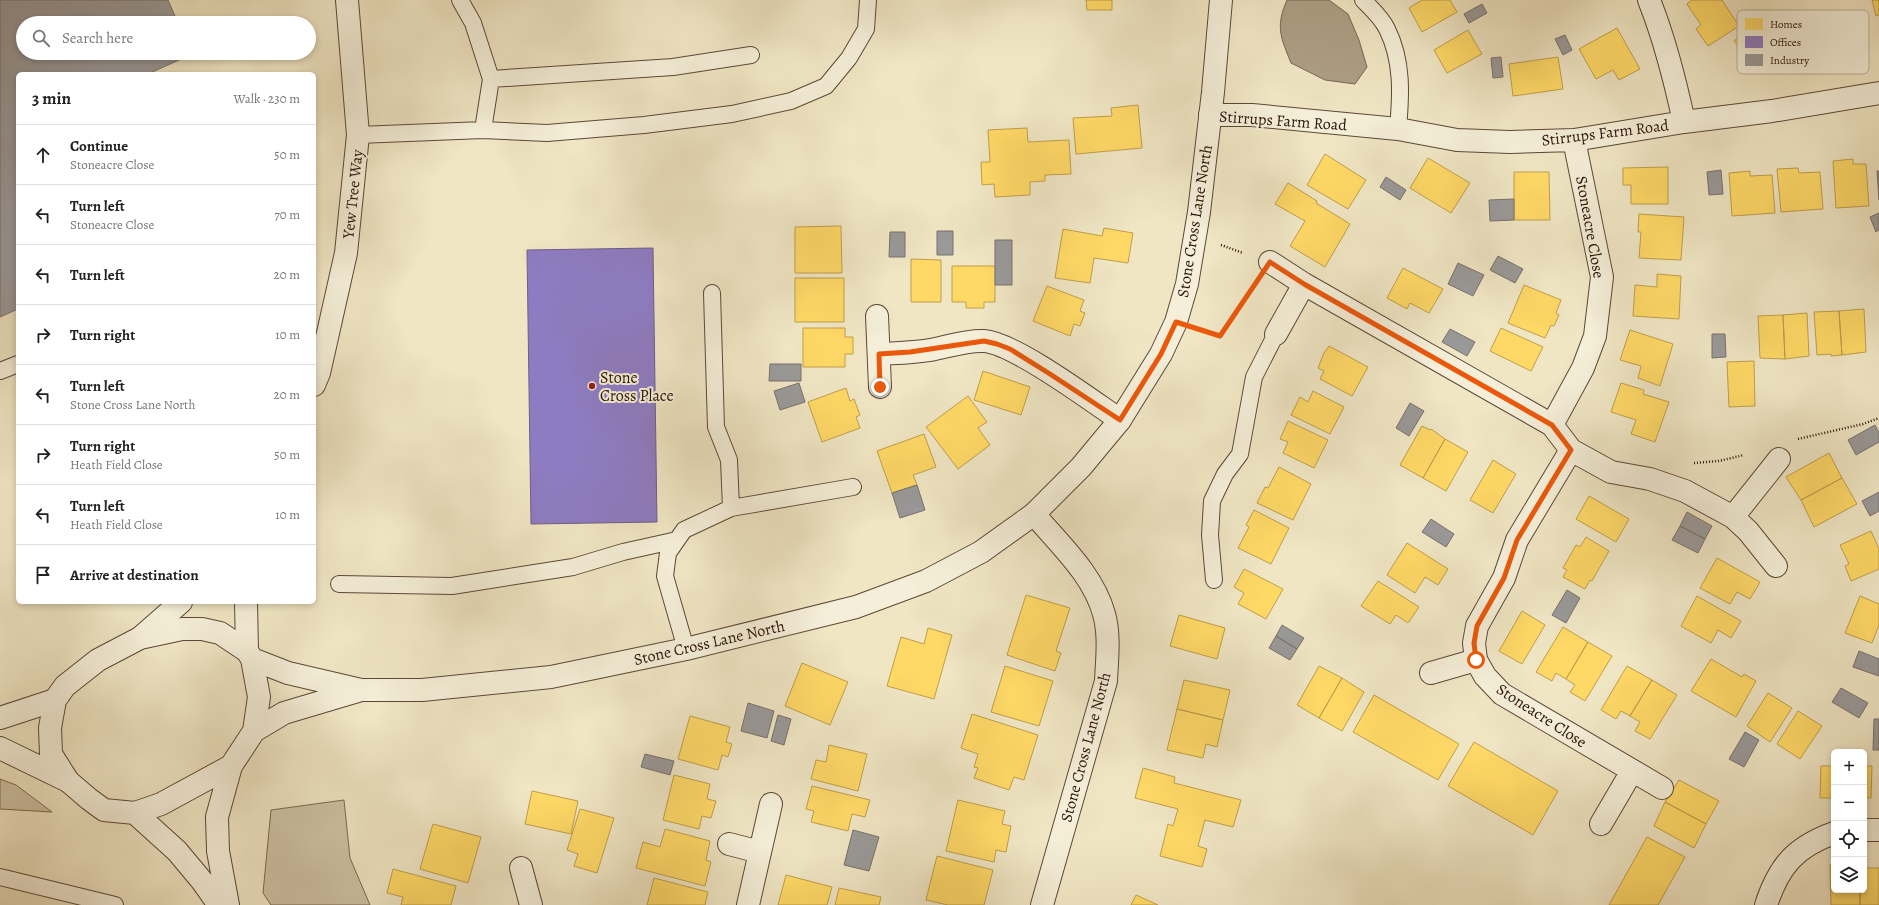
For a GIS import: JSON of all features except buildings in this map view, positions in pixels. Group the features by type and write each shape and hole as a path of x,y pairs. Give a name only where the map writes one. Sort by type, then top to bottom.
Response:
{"street":[{"name":"Yew Tree Way","path":"316,376 346,253 358,135 346,0"},
{"name":"Stone Cross Lane North","path":"140,638 182,629 202,629 220,633 250,655 288,673 361,690 422,690 552,677 686,649 856,606 926,581 981,552 1034,514 1081,467 1120,420 1161,354 1176,322 1187,284 1195,236 1210,115 1221,0"},
{"path":"1649,0 1663,34 1684,122"},
{"name":"Stirrups Farm Road","path":"1210,115 1252,115 1398,129 1457,140 1510,142 1574,140 1684,122 1772,111 1879,93"},
{"name":"Stoneacre Close","path":"1552,425 1583,368 1596,336 1602,277 1574,140"},
{"path":"1270,262 1304,284 1552,425 1571,450 1611,472 1650,479 1685,491 1732,517 1748,531 1776,566"},
{"path":"1276,334 1304,284"},
{"path":"877,316 880,387"},
{"path":"879,354 910,352 984,341 997,344 1010,349 1120,420"},
{"name":"Stoneacre Close","path":"1571,450 1517,540 1504,578 1477,626 1474,643 1476,660 1485,676 1502,694 1662,788"},
{"path":"1732,517 1779,459"},
{"name":"Stone Cross Lane North","path":"1034,514 1089,579 1104,614 1108,644 1106,681 1042,905"},
{"path":"68,781 51,754 50,728 55,700 65,686 98,660 140,638 179,604"},
{"path":"228,905 218,851 217,817 231,766 254,731 259,697 250,655 246,604"},
{"path":"1431,673 1476,660"},
{"name":"Stone Cross Lane North","path":"254,731 284,713 361,690"},
{"path":"0,718 55,700"},
{"path":"0,748 68,781 104,810 136,813 161,804 231,766"},
{"path":"1601,824 1632,771"},
{"path":"748,905 771,804"},
{"path":"136,813 178,851 219,905"},
{"path":"1867,830 1879,830"},
{"path":"1766,905 1773,883 1786,864 1800,850 1817,840 1831,835"},
{"path":"729,844 760,852"},
{"path":"521,868 531,905"}],"lane":[{"path":"460,0 473,23 491,79 483,130"},
{"path":"358,135 483,130 547,133 644,126 732,114 791,101 826,86 849,58 866,28 868,0"},
{"path":"1363,0 1387,27 1398,56 1401,83 1398,129"},
{"path":"491,79 673,67 751,55"},
{"path":"712,293 716,427 729,460 731,508"},
{"path":"1214,580 1210,535 1212,501 1225,474 1240,454 1254,377 1276,334"},
{"path":"0,371 16,365"},
{"path":"686,649 665,576 668,553 684,530 731,508 853,487"},
{"path":"339,584 452,586 574,567 623,552 677,540"},
{"path":"0,877 115,905"}],"path":[{"path":"1176,322 1220,336 1270,262 1195,236"}],"shaded area":[{"path":"1287,0 1329,0 1348,14 1359,40 1367,67 1355,84 1325,80 1291,63 1284,46 1280,25 1283,9"},
{"path":"0,779 16,785 52,812 0,809"},
{"path":"344,800 350,858 370,905 271,905 263,893 271,810"}],"place":[{"name":"Stone Cross Place","path":"592,386"}],"route":[{"path":"880,387 879,354 928,350 984,341 1010,349 1120,420 1161,354 1176,322 1200,331 1220,336 1270,262 1304,284 1552,425 1571,450 1517,540 1504,578 1477,626 1474,643 1476,660"}]}
